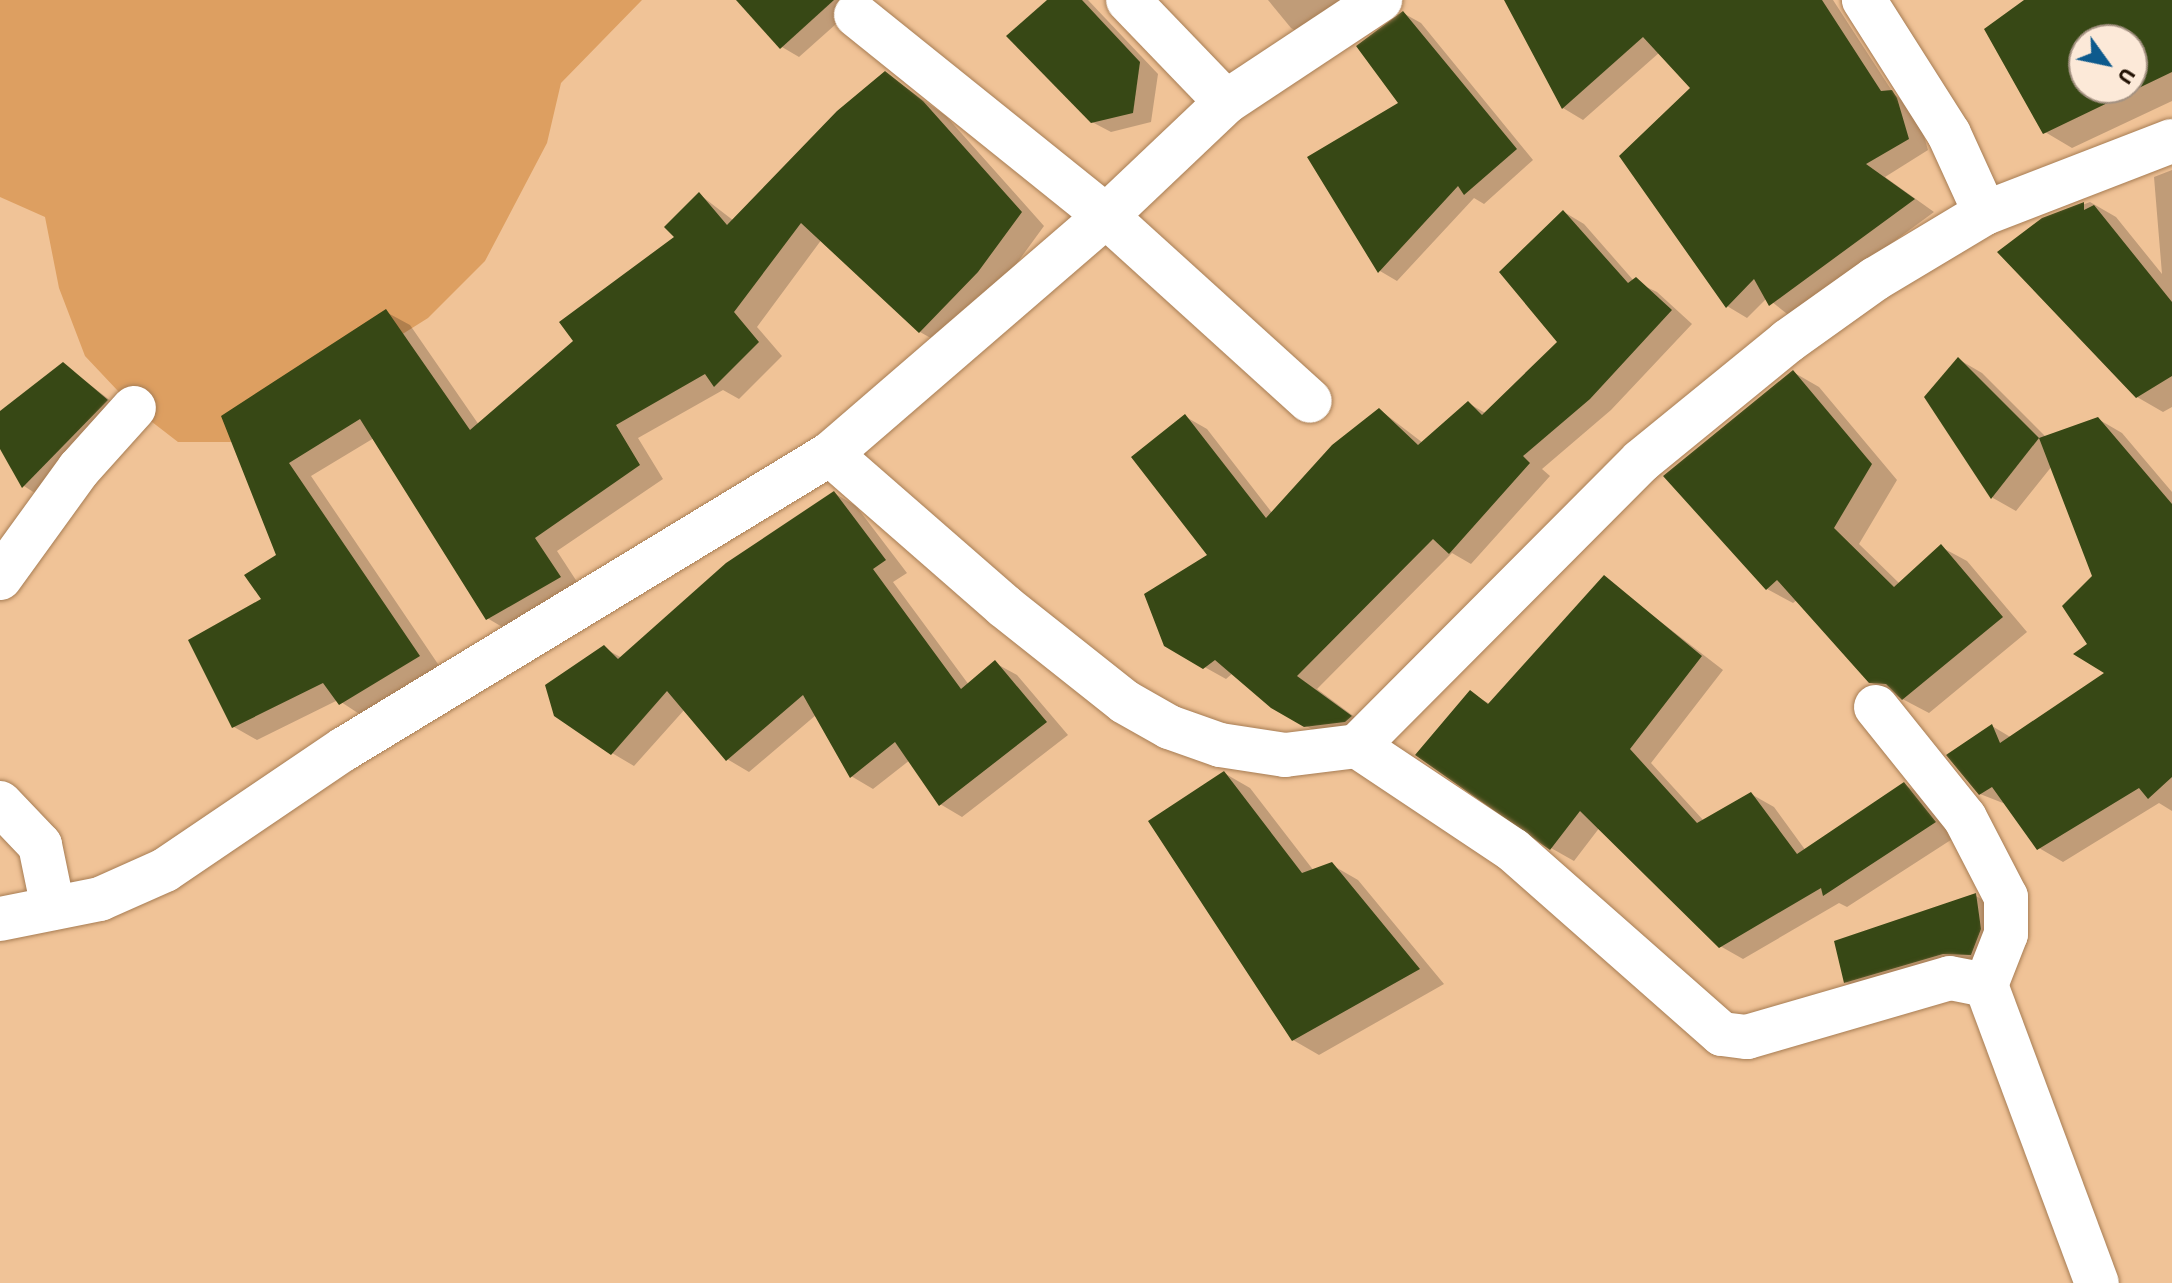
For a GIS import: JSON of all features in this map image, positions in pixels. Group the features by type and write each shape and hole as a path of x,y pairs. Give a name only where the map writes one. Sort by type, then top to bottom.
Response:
{"street":[{"path":"1128,0 1226,102"},
{"path":"0,919 100,899 165,870 344,749 830,454 1106,216 1226,102 1380,0"},
{"path":"1864,0 1949,134 1985,213"},
{"path":"856,15 1106,216 1310,401"},
{"path":"830,454 1004,606 1125,702 1169,727 1220,745 1285,755 1357,746 1641,461 1788,341 1875,279 1985,213 2172,141"},
{"path":"0,578 79,469 134,408"},
{"path":"1876,707 1965,818 2006,897 2006,934 1986,985 2097,1283"},
{"path":"1357,746 1513,850 1722,1034 1747,1037 1950,978 1986,985"},
{"path":"0,803 40,845 47,859 53,908"}],"shaded area":[{"path":"0,0 642,0 561,83 547,143 485,261 428,318 231,442 178,442 134,408 85,356 59,288 45,217 0,197"}],"building":[{"path":"736,0 834,0 780,49"},
{"path":"1047,0 1082,0 1140,62 1133,113 1091,123 1006,36"},
{"path":"1504,0 1822,0 1881,91 1892,90 1909,139 1866,164 1915,199 1769,306 1754,279 1726,308 1619,156 1690,88 1643,37 1562,109"},
{"path":"2024,0 2172,0 2172,72 2148,84 2148,24 2068,24 2068,104 2105,104 2043,134 1984,29"},
{"path":"1403,11 1517,149 1464,195 1458,186 1378,273 1307,157 1398,103 1356,46"},
{"path":"885,71 923,101 1022,212 978,272 919,333 801,223 734,312 759,342 714,387 705,374 616,425 640,465 535,538 561,577 486,620 360,419 289,463 420,656 339,705 323,683 232,728 188,640 261,599 244,575 276,555 221,416 386,309 470,430 573,341 559,322 674,237 664,227 699,192 727,225 837,111"},
{"path":"2084,202 2084,210 2094,205 2172,302 2172,376 2136,398 1997,252 2042,218"},
{"path":"1563,210 1628,283 1636,277 1672,310 1590,399 1523,456 1530,463 1449,554 1433,539 1297,676 1352,716 1345,722 1304,727 1271,708 1215,660 1203,669 1164,646 1144,594 1207,555 1131,457 1185,414 1266,518 1332,445 1379,408 1418,445 1468,401 1482,415 1557,342 1499,272"},
{"path":"1958,357 2039,438 1991,499 1924,397"},
{"path":"63,362 108,400 22,488 0,449 0,411"},
{"path":"1793,370 1872,464 1834,528 1894,587 1941,544 2003,617 1902,700 1886,684 1869,683 1777,580 1766,590 1663,476"},
{"path":"2098,417 2172,504 2172,777 2148,799 2139,788 2037,850 1992,787 1979,795 1946,755 1992,724 2000,743 2104,673 2073,654 2087,644 2062,606 2092,576 2039,438"},
{"path":"834,491 886,560 873,569 961,689 995,660 1047,722 939,806 895,742 850,778 803,695 726,761 667,691 611,755 554,716 545,685 604,645 618,659 726,563"},
{"path":"1604,575 1702,656 1630,749 1697,823 1751,792 1797,854 1904,782 1936,822 1823,896 1821,888 1719,948 1580,811 1550,850 1415,755 1470,690 1488,704"},
{"path":"1224,771 1302,873 1332,862 1420,969 1292,1041 1148,821"},
{"path":"1976,893 1981,929 1971,955 1943,954 1844,983 1834,941"}]}
